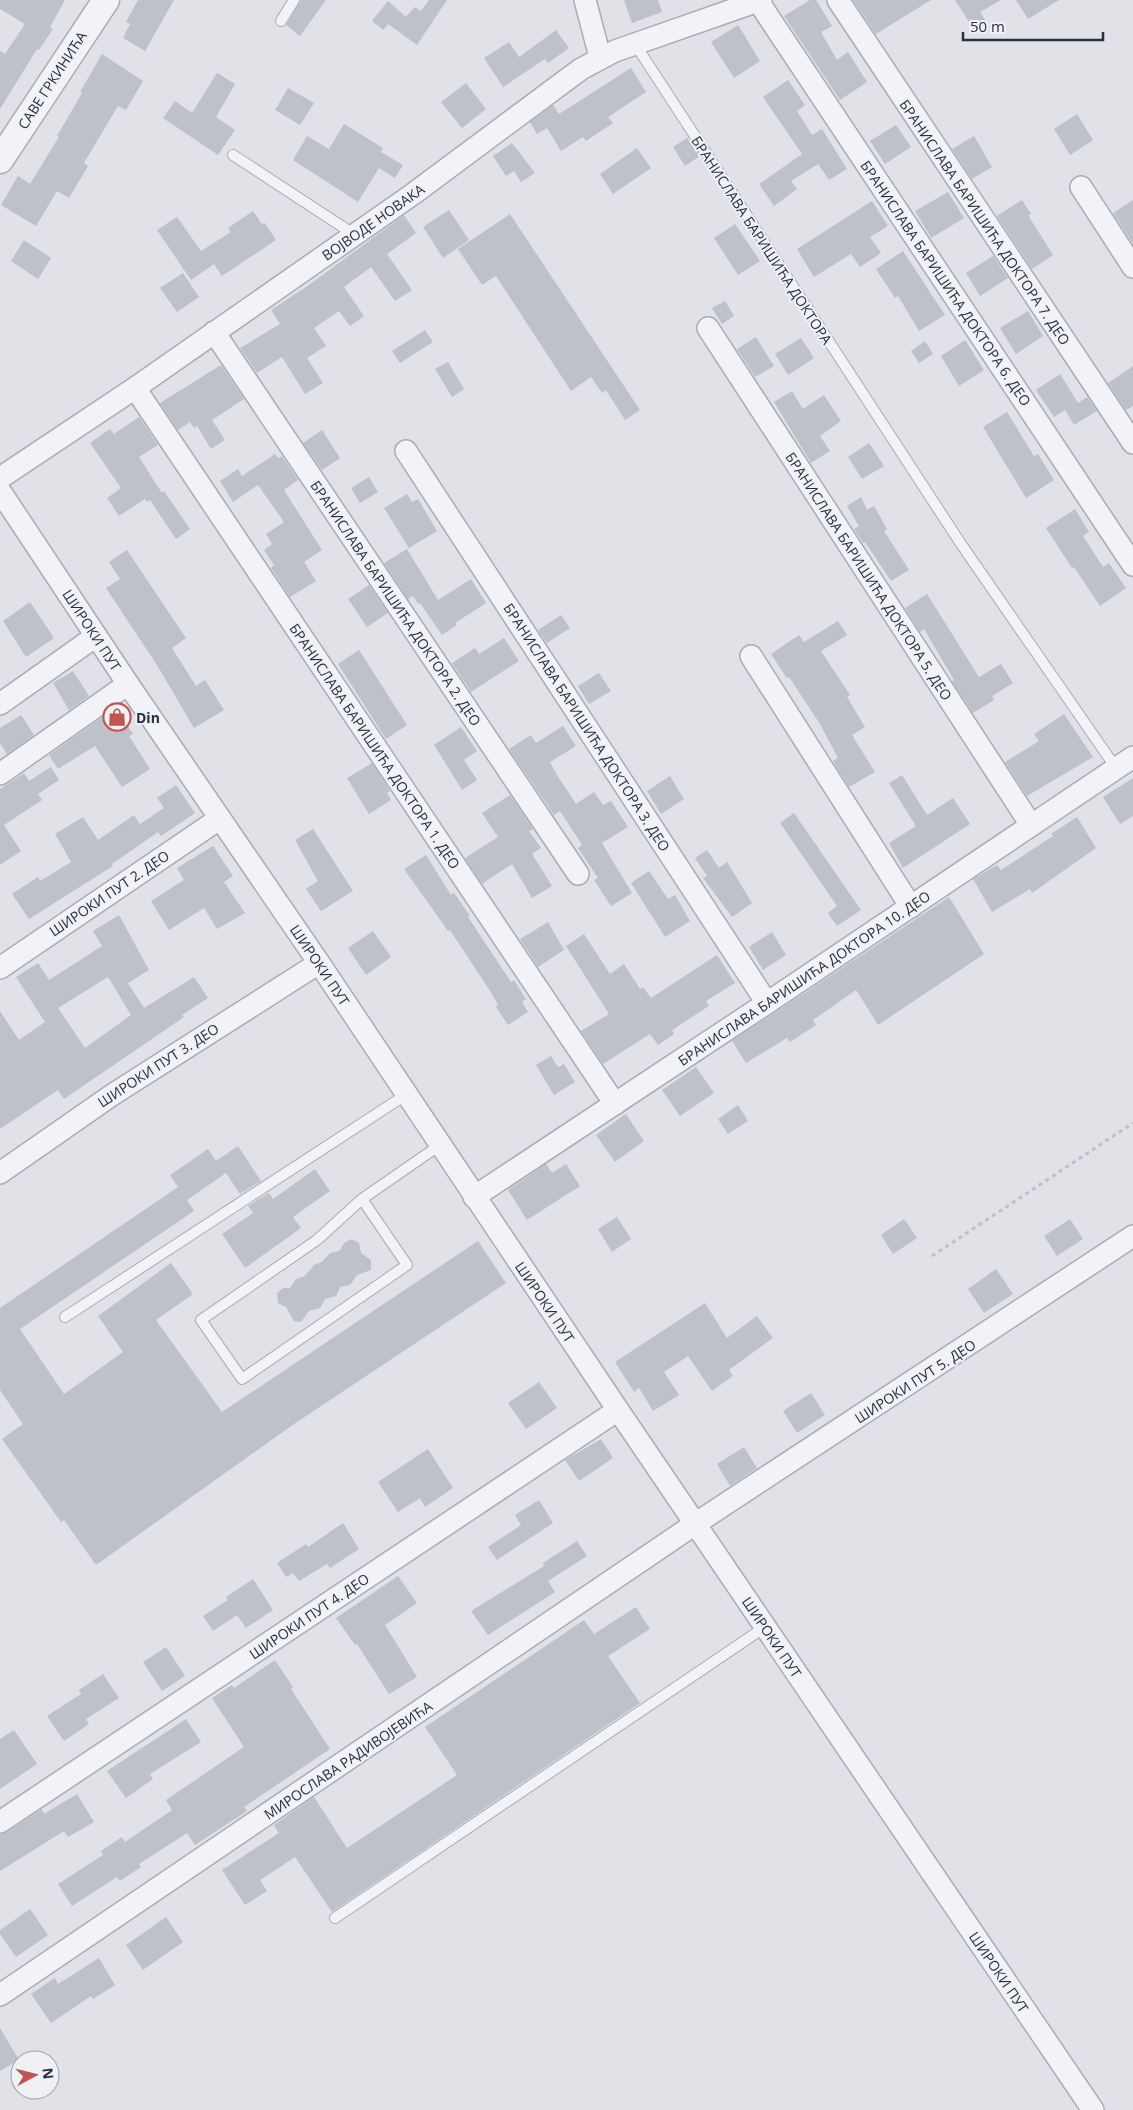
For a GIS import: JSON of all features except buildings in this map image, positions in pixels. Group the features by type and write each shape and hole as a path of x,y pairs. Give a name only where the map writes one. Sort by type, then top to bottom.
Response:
{"street":[{"name":"САВЕ ГРКИНИЋА","path":"0,160 106,0"},
{"path":"585,0 600,57"},
{"name":"ВОЈВОДЕ НОВАКА","path":"0,478 136,388 414,194 581,68 600,57 634,44 759,0"},
{"name":"БРАНИСЛАВА БАРИШИЋА ДОКТОРА 6. ДЕО","path":"759,0 1133,565"},
{"name":"БРАНИСЛАВА БАРИШИЋА ДОКТОРА 7. ДЕО","path":"838,0 1133,443"},
{"path":"1081,187 1133,267"},
{"name":"БРАНИСЛАВА БАРИШИЋА ДОКТОРА 5. ДЕО","path":"708,328 1030,825"},
{"name":"БРАНИСЛАВА БАРИШИЋА ДОКТОРА 2. ДЕО","path":"214,332 578,874"},
{"name":"БРАНИСЛАВА БАРИШИЋА ДОКТОРА 1. ДЕО","path":"136,388 615,1104"},
{"name":"БРАНИСЛАВА БАРИШИЋА ДОКТОРА 3. ДЕО","path":"406,451 767,1004"},
{"name":"ШИРОКИ ПУТ","path":"0,491 128,684 319,962 474,1197 1093,2110"},
{"path":"0,704 96,636"},
{"path":"750,656 911,907"},
{"path":"0,774 128,684"},
{"name":"БРАНИСЛАВА БАРИШИЋА ДОКТОРА 10. ДЕО","path":"474,1197 767,1004 1124,763"},
{"name":"ШИРОКИ ПУТ 2. ДЕО","path":"0,968 219,818"},
{"name":"ШИРОКИ ПУТ 3. ДЕО","path":"0,1173 112,1095 319,962"},
{"name":"ШИРОКИ ПУТ 5. ДЕО","path":"695,1524 1133,1236"},
{"name":"ШИРОКИ ПУТ 4. ДЕО","path":"0,1822 618,1410"},
{"name":"МИРОСЛАВА РАДИВОЈЕВИЋА","path":"0,1995 695,1524"}],"lane":[{"path":"281,21 294,0"},
{"name":"БРАНИСЛАВА БАРИШИЋА ДОКТОРА","path":"634,44 1005,610 1124,763"},
{"path":"233,155 355,235"},
{"path":"65,1317 407,1094"},
{"path":"362,1199 407,1266 242,1379 201,1320 317,1240 362,1199 440,1145"},
{"path":"335,1918 765,1627"}],"path":[{"path":"932,1256 1133,1123"}],"place":[{"name":"Din","path":"117,717"}]}
